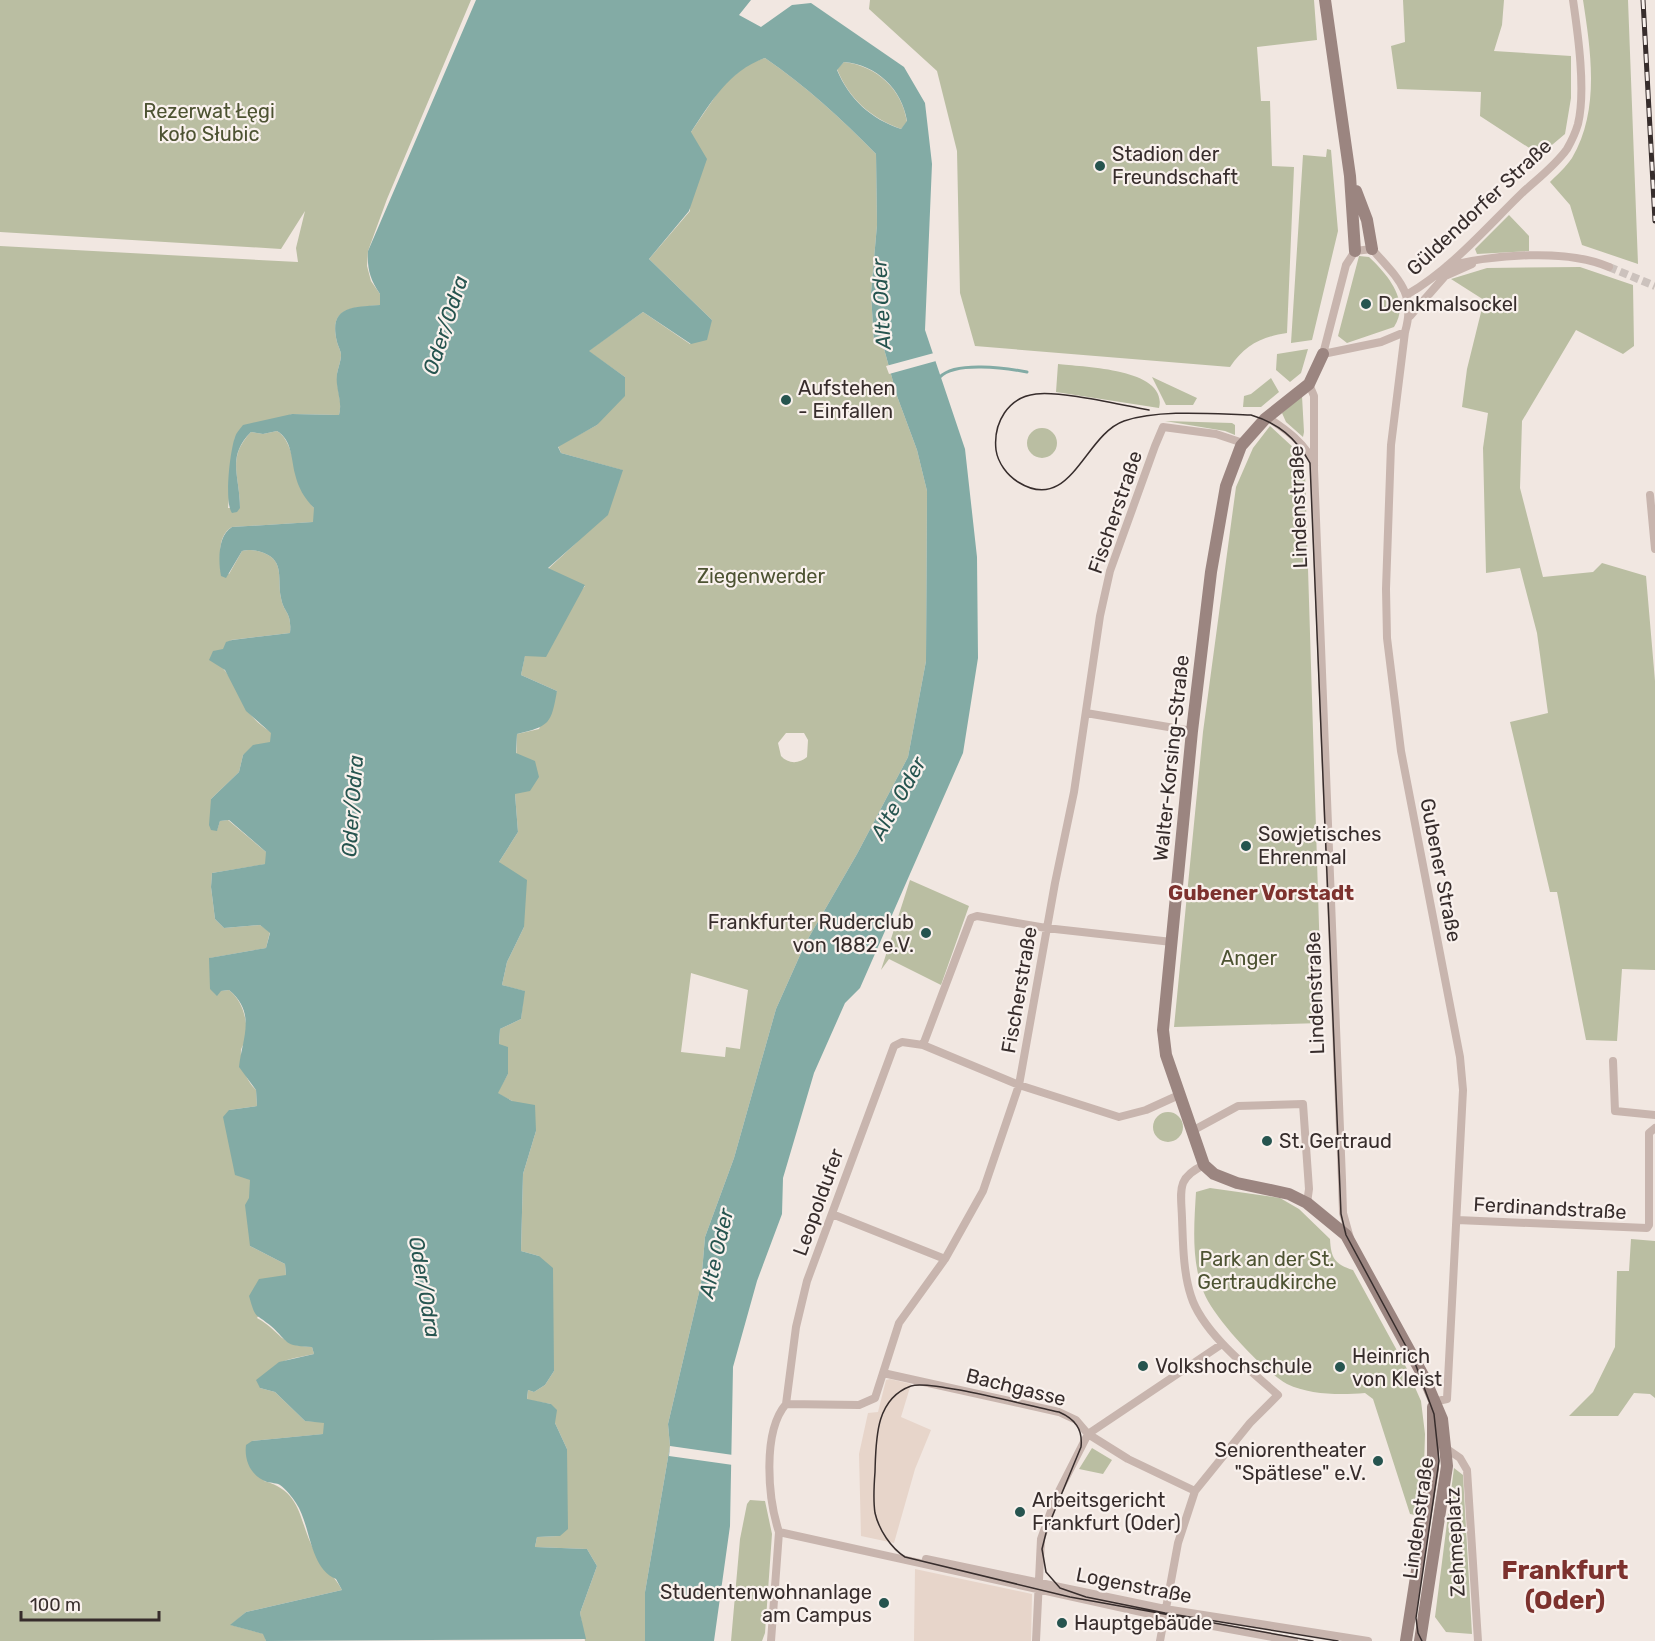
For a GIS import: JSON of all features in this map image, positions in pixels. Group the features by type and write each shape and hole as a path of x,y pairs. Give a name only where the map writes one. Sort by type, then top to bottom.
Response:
{"street":[{"path":"1309,384 1317,372 1346,265 1354,251 1350,176 1325,0"},
{"name":"Güldendorfer Straße","path":"1408,294 1422,286 1444,266 1550,168 1567,148 1578,123 1580,99 1579,44 1573,0"},
{"path":"1350,176 1367,220 1372,249 1398,278 1408,294 1410,316"},
{"path":"1354,251 1372,249"},
{"path":"1444,266 1486,259 1576,257 1609,267"},
{"path":"1410,316 1445,276 1486,259"},
{"name":"Gubener Straße","path":"1410,316 1405,332 1391,445 1386,589 1387,638 1401,752 1460,1057 1463,1090 1448,1399 1433,1402"},
{"path":"1323,354 1381,342 1405,332"},
{"name":"Walter-Korsing-Straße","path":"1204,1165 1166,1055 1163,1030 1192,730 1211,572 1228,478 1244,443 1267,417 1309,384"},
{"name":"Lindenstraße","path":"1309,384 1314,396 1314,469 1343,1214 1351,1241 1413,1355 1442,1419 1447,1449 1442,1509 1420,1641"},
{"path":"1267,417 1287,430 1301,445 1313,462 1314,469"},
{"name":"Fischerstraße","path":"786,1404 859,1405 875,1398 899,1323 945,1259 983,1191 1019,1085 1046,928 1074,792 1100,616 1110,571 1163,427 1216,434 1244,443"},
{"path":"1650,495 1655,549"},
{"path":"1086,713 1192,730"},
{"path":"1172,942 1046,928 977,916 971,918 923,1045 1019,1085 1119,1117 1146,1110 1179,1095"},
{"name":"Leopoldufer","path":"786,1404 796,1328 805,1293 894,1046 902,1042 923,1045"},
{"path":"1613,1061 1615,1111 1655,1115"},
{"path":"1192,1131 1238,1106 1303,1104 1309,1189 1307,1203"},
{"name":"Ferdinandstraße","path":"1457,1220 1647,1228 1649,1225 1649,1133 1655,1128"},
{"path":"1160,1641 1182,1526 1195,1491 1250,1423 1278,1395 1222,1344 1191,1296 1186,1267 1182,1182 1190,1172 1204,1165 1214,1174 1229,1180 1289,1194 1307,1203 1351,1241"},
{"path":"832,1214 945,1259"},
{"path":"1036,1641 1038,1586 1044,1528 1088,1434 1222,1344"},
{"name":"Bachgasse","path":"883,1372 1059,1412 1076,1420 1088,1434 1128,1460 1195,1491"},
{"name":"Lindenstraße","path":"1406,1641 1433,1468 1433,1402"},
{"path":"771,1641 778,1532 774,1516 769,1465 774,1426 779,1412 786,1404"},
{"name":"Zehmeplatz","path":"1447,1449 1460,1458 1467,1470 1478,1641"},
{"name":"Logenstraße","path":"778,1532 1294,1641"},
{"name":"Logenstraße","path":"1165,1613 1368,1641"}],"green space":[{"name":"Rezerwat Łęgi koło Słubic","path":"0,0 471,0 387,199 368,251 367,266 371,281 380,294 380,305 345,311 336,321 335,330 341,352 337,374 339,415 292,414 235,437 228,508 240,508 236,468 243,441 251,432 263,434 277,431 288,445 302,488 314,508 314,522 232,527 224,535 221,546 220,570 229,574 242,551 251,550 271,556 278,566 282,603 290,620 290,633 231,640 220,665 233,682 252,716 271,732 271,743 243,755 239,772 211,799 217,830 220,821 228,820 266,852 266,864 212,873 211,887 215,919 224,928 260,925 270,932 266,948 210,958 221,991 229,990 238,1000 243,1012 246,1032 241,1057 247,1078 256,1090 257,1106 229,1110 250,1180 250,1246 285,1264 286,1275 257,1318 287,1341 312,1347 314,1354 281,1362 269,1371 260,1388 275,1392 305,1421 324,1422 324,1434 252,1441 264,1481 277,1486 293,1500 315,1552 342,1590 246,1612 231,1625 264,1634 266,1641 0,1641 0,246 298,262 296,248 305,211 281,249 0,232"},
{"name":"Stadion der Freundschaft","path":"870,0 1314,0 1317,40 1257,47 1261,101 1270,101 1272,166 1294,167 1287,333 1254,343 1230,367 975,346 960,293 957,151 937,71 869,9"},
{"path":"1403,0 1504,0 1502,25 1494,51 1571,56 1571,98 1565,134 1540,155 1480,116 1481,92 1397,89 1391,46 1405,42"},
{"path":"1583,0 1628,0 1638,264 1582,245 1570,205 1550,182 1572,158 1587,121 1591,81 1589,40"},
{"name":"Ziegenwerder","path":"765,58 823,103 876,154 877,225 871,293 874,343 883,345 897,396 917,450 927,491 926,661 908,757 857,854 805,944 776,1009 734,1158 705,1237 701,1284 668,1424 670,1446 645,1592 645,1641 585,1641 580,1613 597,1566 587,1549 535,1547 537,1537 560,1536 567,1449 555,1423 551,1404 527,1400 528,1390 534,1392 545,1385 554,1371 539,1256 521,1251 523,1174 536,1131 512,1101 497,1093 508,1074 499,1044 500,1029 521,1019 524,991 502,985 507,962 524,927 499,862 518,832 515,794 517,734 539,729 557,691 521,675 525,655 585,586 548,569 576,543 622,470 561,453 558,446 597,425 625,377 588,351 643,312 690,344 712,320 649,259 690,211 691,132 723,85 748,64","holes":["786,733 804,733 808,740 807,757 794,762 787,761 781,756 778,743","691,973 748,990 740,1049 726,1047 725,1057 681,1052"]},
{"path":"844,62 867,68 886,81 894,90 900,99 907,122 901,129 871,113 855,98 837,69"},
{"path":"1327,149 1331,150 1338,231 1312,340 1291,343 1303,155 1326,157"},
{"path":"1509,215 1529,236 1529,251 1477,254 1475,249"},
{"path":"1359,256 1369,257 1383,271 1395,289 1400,307 1399,317 1394,327 1347,343 1338,336"},
{"path":"1580,267 1633,285 1634,346 1623,354 1576,330 1522,421 1520,488 1543,577 1593,572 1602,563 1646,576 1655,681 1655,970 1622,969 1617,1041 1586,1040 1557,892 1550,892 1510,722 1548,713 1537,633 1520,568 1486,573 1483,448 1488,413 1462,407 1467,369 1484,300 1451,279 1487,268"},
{"path":"1308,349 1301,373 1290,382 1276,370 1277,354"},
{"path":"1058,364 1103,369 1138,377 1151,385 1158,395 1159,408 1056,392"},
{"path":"1152,377 1197,398 1193,405 1166,405"},
{"path":"1271,378 1279,392 1261,407 1243,407 1244,396 1251,394"},
{"path":"1302,396 1303,437 1286,422 1282,413"},
{"path":"1165,421 1232,423 1235,425 1235,435 1225,431"},
{"name":"Anger","path":"1270,426 1296,450 1305,471 1322,1023 1174,1027 1203,732 1236,487 1253,448"},
{"path":"1042,428 1053,432 1057,443 1053,454 1042,458 1031,454 1027,443 1031,432"},
{"name":"Frankfurter Ruderclub von 1882 e.V.","path":"910,880 969,906 941,985 889,959 881,970"},
{"path":"1168,1112 1179,1116 1183,1127 1179,1138 1168,1142 1157,1138 1153,1127 1157,1116"},
{"name":"Park an der St. Gertraudkirche","path":"1210,1188 1280,1198 1299,1209 1330,1239 1331,1251 1335,1260 1353,1270 1406,1367 1421,1401 1425,1434 1424,1467 1419,1473 1415,1515 1410,1514 1373,1399 1365,1393 1325,1393 1296,1388 1287,1384 1253,1356 1209,1304 1197,1269 1194,1230 1196,1192"},
{"path":"1631,1239 1655,1241 1655,1398 1650,1394 1634,1393 1618,1416 1569,1416 1593,1392 1615,1347 1617,1271 1629,1271"},
{"path":"1092,1448 1112,1460 1103,1474 1079,1469"},
{"path":"1454,1468 1463,1475 1472,1634 1446,1632 1435,1617"},
{"path":"750,1500 765,1501 772,1534 765,1633 762,1641 731,1641 740,1539 747,1504"}],"shaded area":[{"path":"886,1380 911,1384 901,1417 931,1430 915,1469 894,1543 861,1536 859,1454 868,1413 878,1412"},
{"path":"915,1569 1032,1594 1031,1641 914,1641"}],"water":[{"path":"476,0 751,0 739,15 761,27 792,5 811,3 904,67 925,103 932,164 925,330 965,449 977,557 978,658 963,753 860,988 845,1003 814,1073 783,1178 782,1214 757,1281 733,1367 730,1526 714,1641 645,1641 645,1592 670,1446 668,1424 701,1284 705,1237 734,1158 776,1009 805,944 857,854 908,757 926,661 927,491 917,450 897,396 883,345 874,343 871,293 877,225 876,154 823,103 765,58 731,79 714,98 691,132 707,159 689,211 649,259 712,320 707,340 691,344 643,312 589,351 625,377 625,396 597,425 558,447 561,453 623,470 608,515 548,568 585,585 546,657 525,656 521,675 557,691 553,711 547,722 536,729 517,734 516,753 535,761 539,777 530,791 515,794 518,832 499,862 527,880 524,927 507,962 502,985 525,991 521,1019 500,1029 499,1044 508,1047 508,1074 498,1093 512,1101 535,1105 536,1131 523,1174 521,1251 539,1256 553,1268 554,1371 545,1385 534,1392 528,1390 527,1399 551,1404 557,1410 555,1423 567,1449 568,1529 560,1536 537,1537 535,1547 587,1549 597,1566 580,1613 586,1639 266,1641 263,1634 230,1625 246,1612 342,1590 336,1579 320,1566 301,1512 293,1498 280,1485 267,1482 257,1476 246,1457 246,1445 252,1441 323,1434 324,1423 305,1421 275,1392 260,1388 256,1380 279,1362 314,1354 312,1347 296,1346 287,1342 256,1315 253,1309 249,1296 259,1279 286,1275 285,1264 250,1246 245,1205 249,1198 250,1180 235,1175 223,1117 229,1110 257,1106 256,1090 239,1067 246,1027 243,1008 229,990 221,991 217,996 210,989 209,958 266,948 270,933 260,925 224,928 215,919 211,887 212,873 265,864 266,852 229,820 220,821 217,831 211,830 209,825 211,799 239,772 243,755 253,745 270,742 271,733 246,711 225,670 209,660 213,651 223,649 226,642 290,633 290,626 289,616 281,598 278,566 271,556 251,550 242,551 226,578 221,576 220,548 224,536 232,527 313,522 314,508 304,496 298,483 286,439 277,431 263,434 251,432 243,441 236,467 240,508 237,512 232,513 228,488 233,444 236,434 243,425 292,414 339,415 337,374 341,352 335,330 336,321 340,315 352,308 380,305 380,294 369,269 368,251","holes":["844,62 856,64 877,74 894,89 907,121 901,129 871,114 848,90 837,70"]}],"pier":[{"path":"934,353 936,361 889,374 886,366"},
{"path":"670,1446 733,1455 733,1465 669,1456"}],"waterway":[{"path":"940,377 947,372 969,367 1027,372"}],"tunnel":[{"path":"1609,267 1655,286"}],"tram line":[{"path":"1149,410 1061,395 1026,396 1010,406 1000,421 996,440 997,455 1010,476 1018,482 1036,489 1051,488 1064,481 1098,441 1110,429 1124,421 1154,415 1204,413 1251,415 1270,422 1299,446 1310,463 1341,1214 1346,1235 1415,1363 1434,1414 1439,1461 1416,1618 1418,1633 1422,1641"},
{"path":"1313,1641 1070,1597 905,1557 886,1538 875,1513 877,1434 884,1410 899,1392 911,1386 921,1385 959,1390 1059,1412 1074,1421 1081,1435 1081,1447 1047,1529 1042,1549 1046,1572 1060,1588 1086,1597 1165,1613 1338,1641"}],"railway":[{"path":"1643,0 1655,221"}],"place":[{"name":"Stadion der Freundschaft","path":"1100,166"},
{"name":"Denkmalsockel","path":"1366,304"},
{"name":"Aufstehen - Einfallen","path":"786,400"},
{"name":"Sowjetisches Ehrenmal","path":"1246,846"},
{"name":"Frankfurter Ruderclub von 1882 e.V.","path":"926,933"},
{"name":"St. Gertraud","path":"1267,1141"},
{"name":"Volkshochschule","path":"1143,1366"},
{"name":"Heinrich von Kleist","path":"1340,1367"},
{"name":"Seniorentheater \"Spätlese\" e.V.","path":"1378,1461"},
{"name":"Arbeitsgericht Frankfurt (Oder)","path":"1020,1512"},
{"name":"Studentenwohnanlage am Campus","path":"884,1603"},
{"name":"Hauptgebäude","path":"1062,1623"}],"district":[{"name":"Gubener Vorstadt","path":"1261,892"},
{"name":"Frankfurt (Oder)","path":"1565,1585"}],"water label":[{"name":"Alte Oder","path":"881,304"},
{"name":"Oder/Odra","path":"445,325"},
{"name":"Alte Oder","path":"898,798"},
{"name":"Oder/Odra","path":"352,806"},
{"name":"Alte Oder","path":"716,1253"},
{"name":"Oder/Odra","path":"425,1287"}]}
